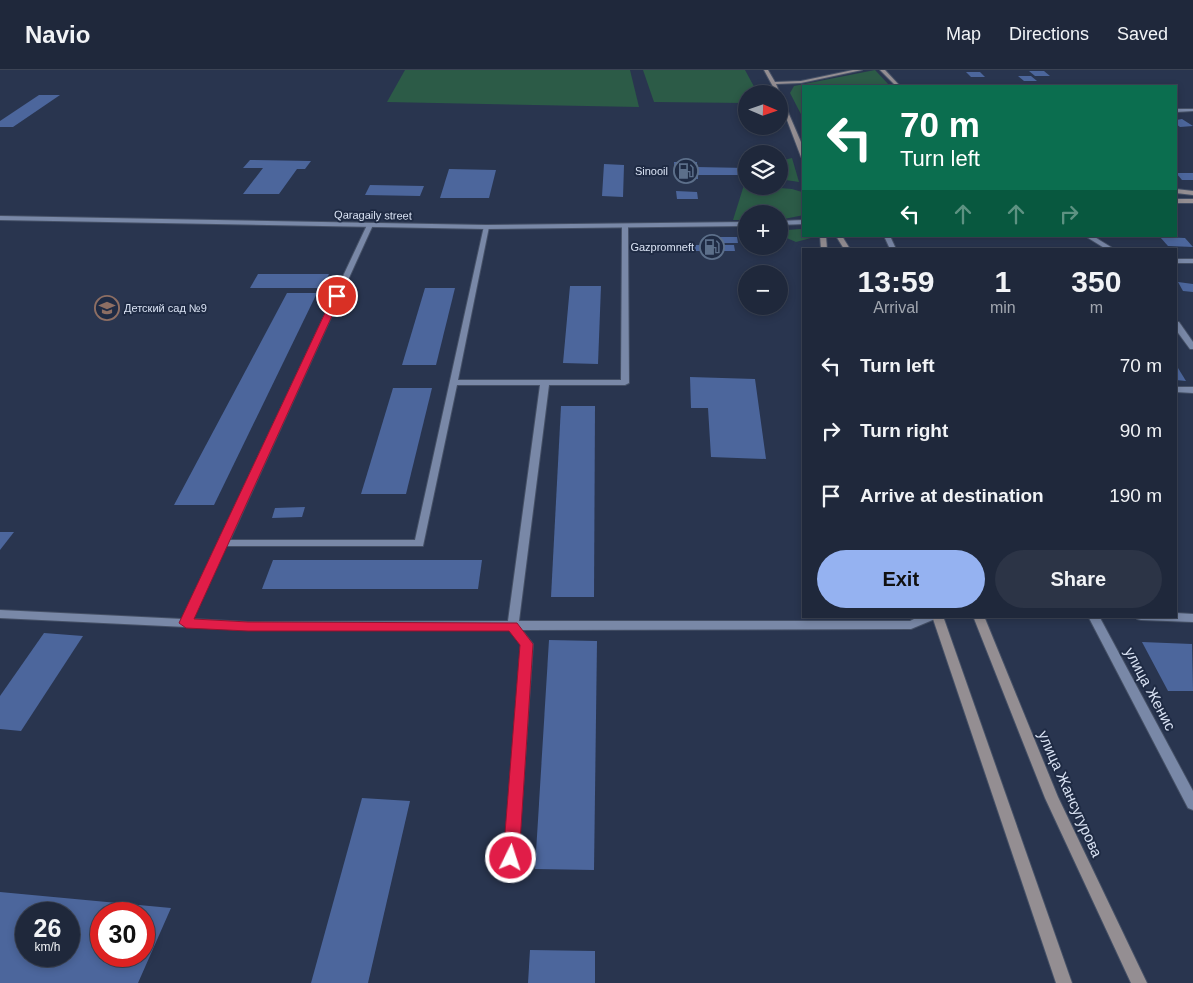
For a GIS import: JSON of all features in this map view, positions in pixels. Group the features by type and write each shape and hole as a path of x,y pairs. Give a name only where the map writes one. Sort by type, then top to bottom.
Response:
{"main road":[{"path":"766,70 774,83 802,152"},
{"path":"774,83 801,82 860,70"},
{"path":"882,70 897,85"},
{"path":"1177,191 1193,193"},
{"path":"1177,201 1193,201"},
{"path":"840,237 846,248"},
{"path":"938,618 1064,983"},
{"name":"улица Жансугурова","path":"979,618 1052,798 1139,983"}],"street":[{"path":"1177,111 1193,110"},
{"name":"Qaragaily street","path":"0,218 486,227 738,224"},
{"path":"788,223 802,222"},
{"path":"186,623 370,225"},
{"path":"453,382 626,382 625,226"},
{"path":"223,543 419,544 486,227"},
{"path":"1090,237 1109,248"},
{"path":"1177,261 1193,261"},
{"path":"1177,325 1193,348"},
{"path":"511,858 527,644 513,626 545,382"},
{"path":"1177,389 1193,390"},
{"path":"0,614 248,626 911,625 927,618"},
{"path":"1177,617 1193,618"},
{"name":"улица Женис","path":"1094,618 1193,804"}],"green space":[{"path":"405,70 630,70 639,107 387,102"},
{"path":"643,70 745,70 753,85 738,85 738,103 654,102"},
{"path":"875,70 889,85 802,85 802,116 790,93 794,86"},
{"path":"792,158 799,182 788,180 788,159"},
{"path":"788,189 802,192 802,215 788,218 788,205 738,205 738,220 733,220 741,195 788,195"},
{"path":"788,230 802,230 802,237 812,237 811,238 796,242 788,239"}],"building":[{"path":"1029,71 1044,71 1050,76 1035,76"},
{"path":"966,72 980,72 985,77 971,77"},
{"path":"1018,76 1031,76 1037,81 1024,81"},
{"path":"39,95 60,95 13,127 0,127 0,121"},
{"path":"1182,119 1193,126 1180,127 1177,125 1177,120"},
{"path":"250,160 311,161 305,169 297,169 279,194 243,194 263,168 243,168"},
{"path":"674,162 697,162 697,167 738,168 738,175 698,175 698,179 675,178"},
{"path":"604,164 624,165 623,197 602,196"},
{"path":"449,169 496,170 489,198 440,198"},
{"path":"1177,173 1193,173 1193,180 1182,180"},
{"path":"370,185 424,186 420,196 365,195"},
{"name":"Sinooil","path":"676,191 697,192 698,199 677,199"},
{"path":"707,237 737,237 738,243 708,243"},
{"path":"1160,237 1185,238 1193,247 1168,246"},
{"name":"Gazpromneft","path":"689,245 734,245 735,251 690,251"},
{"path":"258,274 329,274 322,288 250,288"},
{"path":"1178,282 1193,284 1193,292 1183,291"},
{"path":"570,286 601,286 598,364 563,363"},
{"path":"425,288 455,288 436,365 402,365"},
{"path":"287,293 317,293 214,505 174,505"},
{"path":"1177,368 1178,368 1186,381 1177,380"},
{"path":"690,377 755,379 766,459 711,457 708,408 691,408"},
{"path":"393,388 432,388 406,494 361,494"},
{"path":"561,406 595,406 594,597 551,597"},
{"path":"305,507 302,517 272,518 275,508"},
{"path":"0,532 14,532 0,550"},
{"path":"273,560 482,560 478,589 262,589"},
{"path":"44,633 83,636 21,731 0,729 0,696"},
{"path":"549,640 597,641 594,870 535,869"},
{"path":"1142,642 1192,644 1193,691 1168,691"},
{"path":"362,798 410,801 368,983 311,983"},
{"path":"0,892 107,902 90,902 90,967 145,967 138,983 0,983"},
{"path":"155,907 171,908 155,944"},
{"path":"530,950 595,951 595,983 528,983"}],"place":[{"name":"Sinooil","path":"686,171"},
{"name":"Gazpromneft","path":"712,247"},
{"name":"Детский сад №9","path":"107,308"}],"route":[{"path":"337,296 186,623 248,626 513,626 527,644 511,858"}]}
